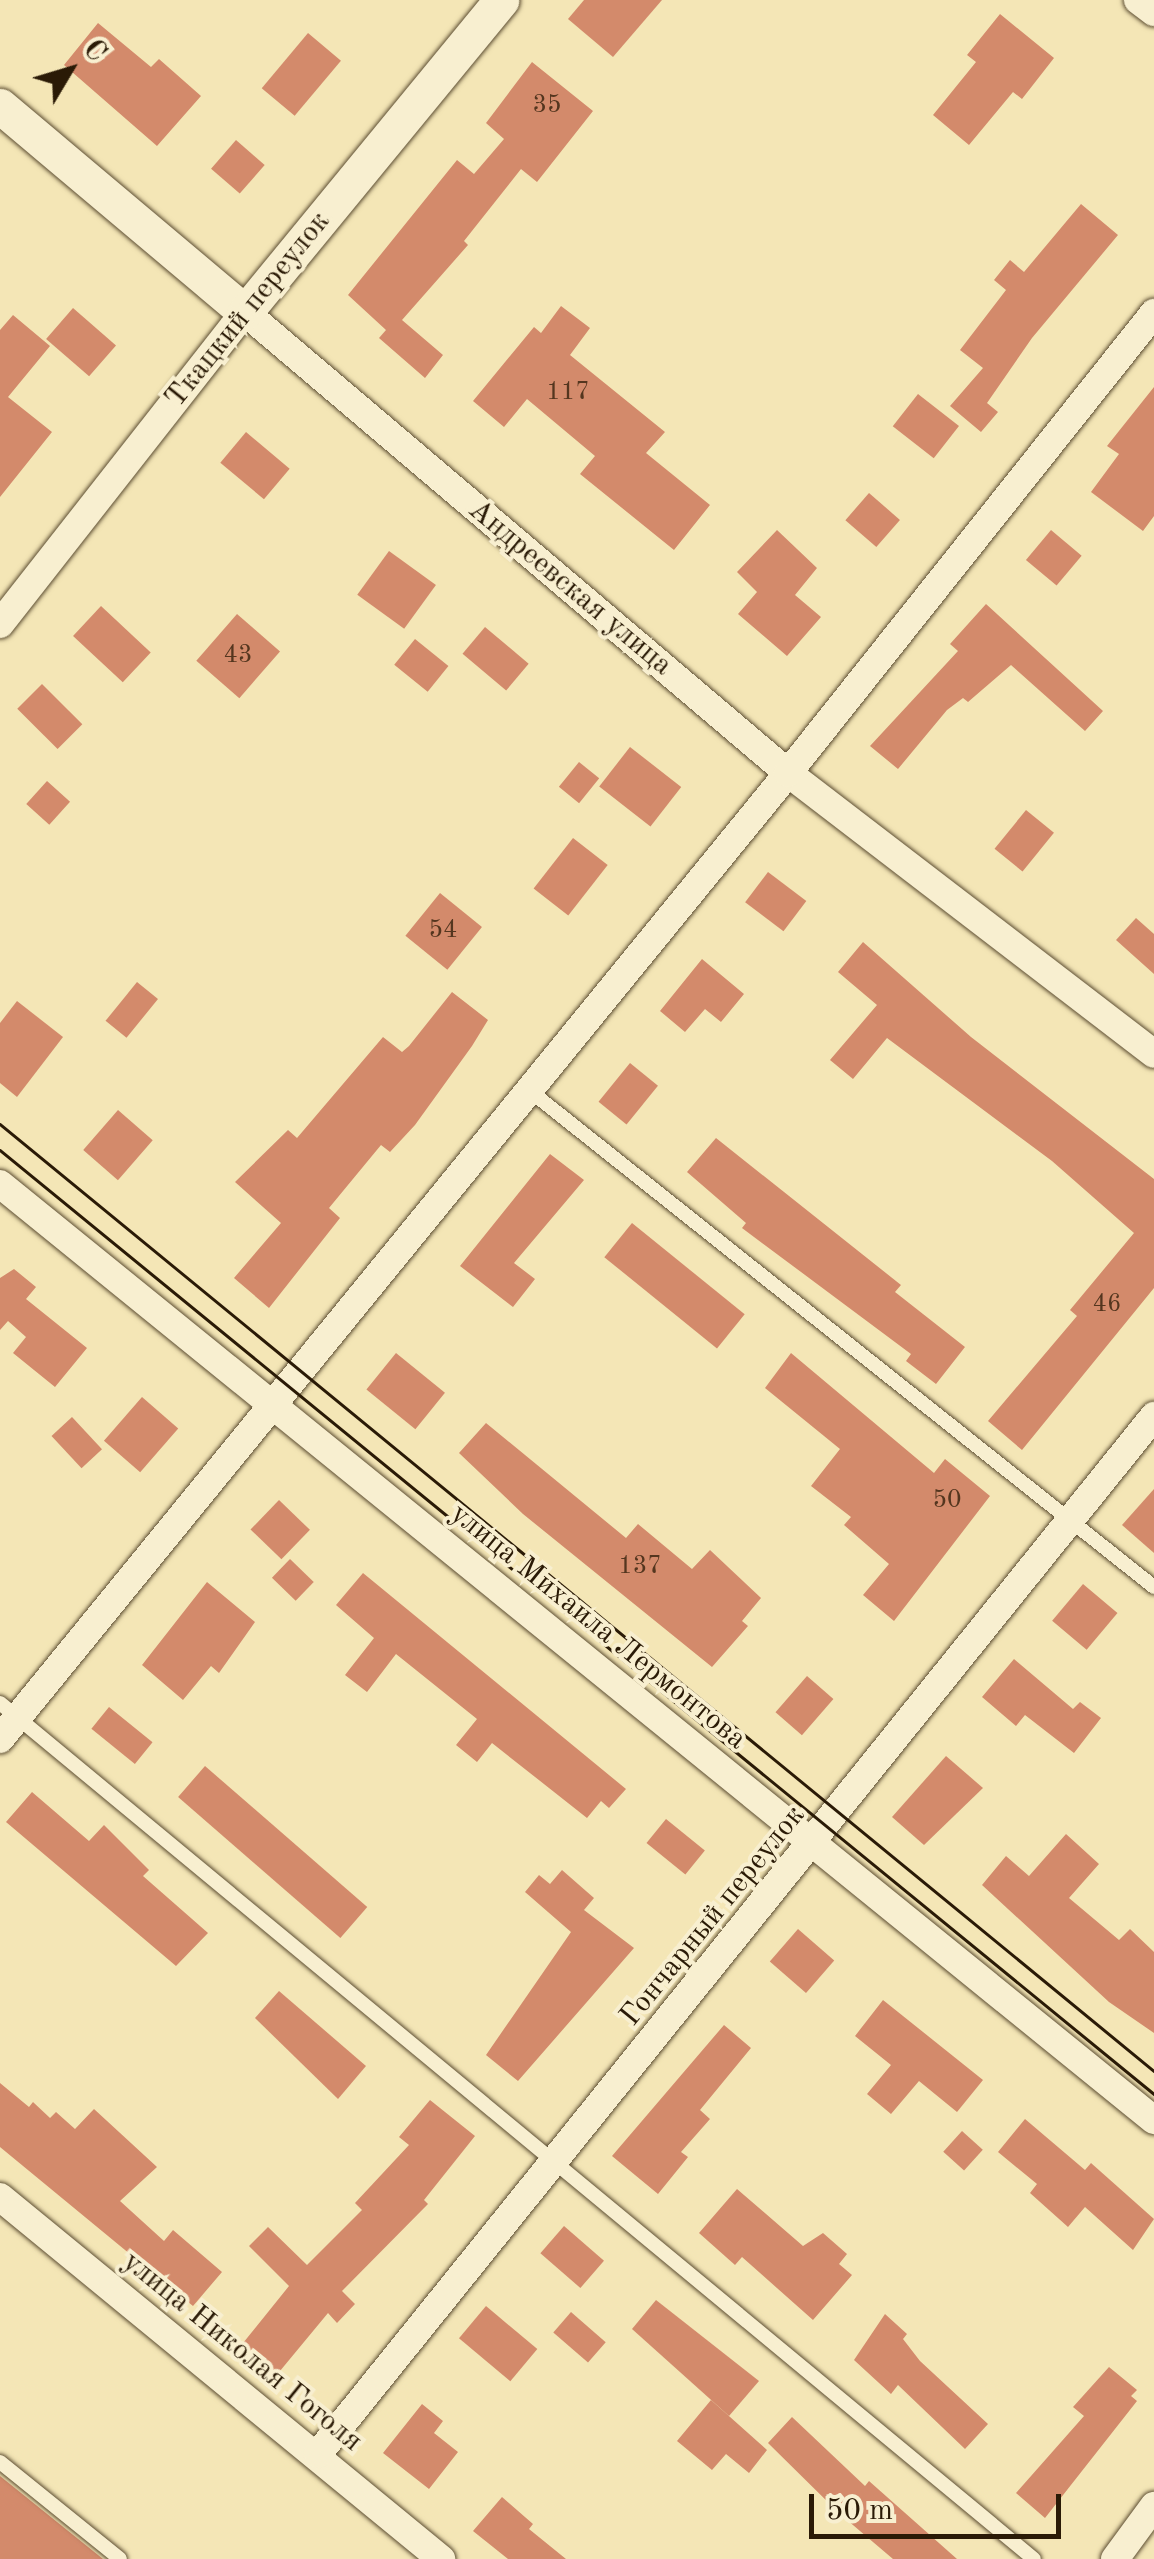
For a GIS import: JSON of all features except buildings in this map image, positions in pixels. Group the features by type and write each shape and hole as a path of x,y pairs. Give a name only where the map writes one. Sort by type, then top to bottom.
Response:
{"street":[{"name":"Ткацкий переулок","path":"0,624 245,312 501,0"},
{"path":"1138,0 1154,12"},
{"name":"Андреевская улица","path":"0,106 788,774 1154,1054"},
{"path":"6,1720 530,1091 788,774 1154,312"},
{"name":"улица Михаила Лермонтова","path":"0,1184 1154,2120"},
{"name":"Гончарный переулок","path":"318,2454 815,1844 1154,1416"},
{"name":"улица Николая Гоголя","path":"0,2197 442,2559"},
{"path":"1115,2559 1154,2506"}],"lane":[{"path":"530,1091 1154,1587"},
{"path":"6,1720 1034,2559"},
{"path":"0,2462 120,2559"}],"tram line":[{"path":"0,1124 1154,2071"},
{"path":"0,1150 1154,2094"}]}
